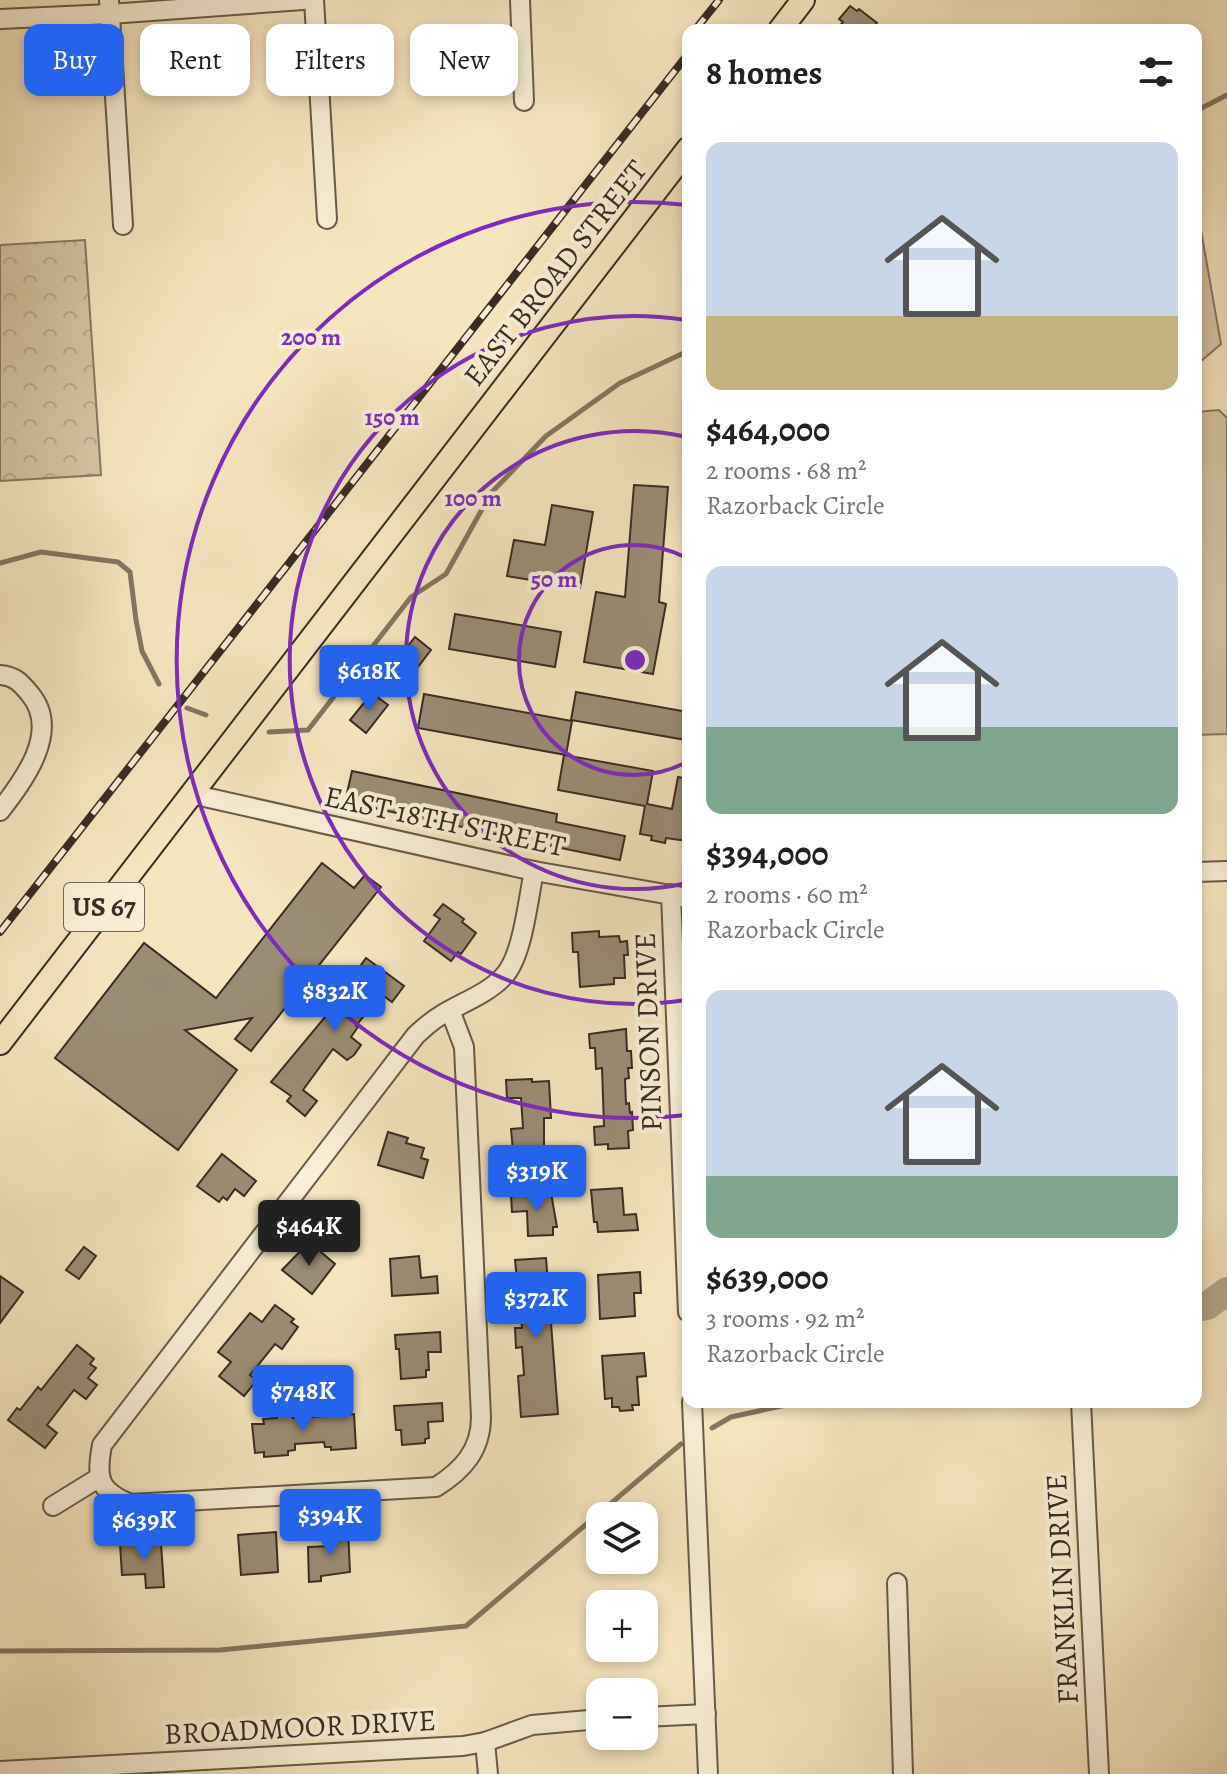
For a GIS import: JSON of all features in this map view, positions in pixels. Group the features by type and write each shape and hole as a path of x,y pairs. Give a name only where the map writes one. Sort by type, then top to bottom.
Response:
{"main road":[{"path":"785,24 803,0"},
{"name":"EAST BROAD STREET","path":"0,1043 682,157"}],"street":[{"path":"0,19 110,7 303,0"},
{"path":"314,0 327,219"},
{"path":"520,0 524,101"},
{"path":"110,7 123,225"},
{"path":"0,675 12,676 35,699 43,735 27,770 0,811"},
{"name":"EAST 18TH STREET","path":"191,794 534,871 680,896"},
{"path":"450,1010 464,1047 470,1140 481,1417 481,1433 474,1452 456,1474 436,1487 131,1504 115,1497 102,1485 100,1477 98,1468 102,1445 416,1035 450,1010 489,989 506,975 517,951 534,871"},
{"path":"1202,872 1227,871"},
{"name":"PINSON DRIVE","path":"680,896 682,998"},
{"path":"692,1408 708,1774"},
{"name":"FRANKLIN DRIVE","path":"1081,1408 1099,1774"},
{"path":"53,1506 100,1477"},
{"path":"897,1583 903,1774"},
{"path":"658,1716 706,1714"},
{"name":"BROADMOOR DRIVE","path":"0,1771 463,1746 485,1742 532,1725 586,1720"},
{"path":"485,1742 488,1774"}],"green space":[{"path":"1202,236 1221,344 1202,360"},
{"path":"85,240 101,475 0,481 0,245"},
{"path":"1219,410 1227,418 1227,734 1202,735 1202,411"}],"building":[{"path":"850,6 877,23 841,24 843,22 839,19"},
{"path":"634,485 668,487 659,602 666,604 653,674 584,662 596,592 625,597"},
{"path":"552,505 593,512 580,588 507,576 514,540 545,545"},
{"path":"455,614 561,632 555,667 449,649"},
{"path":"415,637 431,650 408,680 392,667"},
{"path":"576,692 682,711 682,739 571,720"},
{"path":"372,693 388,705 366,733 350,720"},
{"path":"424,694 572,721 566,755 418,728"},
{"path":"564,755 653,771 647,804 672,809 678,777 682,778 682,840 666,838 665,843 640,834 645,806 558,790"},
{"path":"352,771 557,814 556,822 625,836 620,860 551,846 552,842 500,831 500,835 345,802"},
{"path":"322,863 354,888 365,875 381,887 251,1051 235,1039 252,1018 185,1030 237,1070 178,1150 55,1058 144,943 216,998"},
{"path":"443,904 464,919 462,922 476,933 461,954 458,952 451,961 424,941 440,919 434,915"},
{"path":"599,931 599,937 619,936 620,942 627,941 625,978 614,978 614,984 580,987 578,952 573,952 572,933"},
{"path":"366,958 404,986 392,1002 381,994 356,1026 351,1037 361,1045 354,1055 347,1060 333,1049 303,1090 317,1101 305,1116 287,1101 291,1096 271,1082 345,993 362,970 359,968"},
{"path":"626,1029 632,1068 628,1068 629,1078 625,1079 626,1104 629,1103 632,1112 633,1130 628,1131 629,1148 608,1149 608,1144 595,1145 594,1127 604,1126 602,1068 596,1069 595,1048 590,1048 589,1034"},
{"path":"532,1079 532,1082 549,1081 551,1118 544,1118 544,1167 509,1169 508,1151 513,1151 511,1129 523,1128 521,1098 507,1098 506,1080"},
{"path":"388,1132 408,1138 406,1143 424,1148 421,1158 428,1160 423,1178 378,1165"},
{"path":"222,1154 256,1181 244,1196 235,1189 227,1200 223,1197 219,1202 197,1186"},
{"path":"622,1188 624,1215 636,1214 638,1230 598,1232 591,1190"},
{"path":"551,1193 557,1227 553,1227 553,1235 528,1236 527,1211 512,1212 511,1195"},
{"path":"309,1242 335,1264 312,1294 282,1270"},
{"path":"84,1247 96,1256 79,1279 66,1270"},
{"path":"419,1256 421,1278 437,1276 438,1293 392,1296 390,1259"},
{"path":"546,1258 558,1414 521,1417 518,1376 524,1375 522,1347 516,1348 515,1328 522,1328 515,1260"},
{"path":"640,1272 641,1293 634,1293 635,1316 600,1319 598,1275"},
{"path":"0,1276 23,1292 0,1323"},
{"path":"275,1305 294,1319 291,1322 298,1327 282,1349 275,1344 250,1375 257,1380 244,1396 219,1376 231,1362 218,1352 250,1313 262,1322"},
{"path":"440,1332 441,1352 428,1352 429,1370 426,1370 426,1377 401,1379 395,1335"},
{"path":"77,1345 94,1359 90,1364 96,1368 88,1378 97,1385 86,1399 74,1390 47,1425 57,1433 45,1448 8,1420 38,1387 41,1390"},
{"path":"644,1353 646,1376 637,1377 639,1405 632,1405 633,1410 620,1411 619,1407 612,1407 612,1398 605,1399 602,1356"},
{"path":"442,1403 443,1421 428,1422 429,1438 425,1439 425,1443 402,1445 401,1430 396,1430 394,1406"},
{"path":"292,1410 293,1418 354,1414 356,1448 331,1450 331,1447 325,1447 324,1442 295,1444 295,1450 288,1451 288,1455 264,1457 264,1452 255,1453 252,1424 264,1424 263,1419 277,1418 277,1412"},
{"path":"348,1528 350,1572 321,1576 321,1581 309,1582 308,1547 332,1546 331,1529"},
{"path":"276,1532 278,1572 241,1575 238,1535"},
{"path":"120,1544 161,1544 164,1587 146,1588 145,1574 122,1575"}],"waterway":[{"path":"1202,108 1227,95"},
{"path":"269,732 308,730 411,597 446,574 491,493 546,436 620,383 682,354"},
{"path":"0,563 41,552 118,562 130,572 142,651 159,684"},
{"path":"187,708 206,715"},
{"path":"1202,1307 1227,1291"},
{"path":"712,1428 731,1417 772,1408"},
{"path":"0,1651 220,1650 466,1626 681,1444"}],"railway":[{"path":"700,24 719,0"},
{"path":"0,932 682,62"}]}
